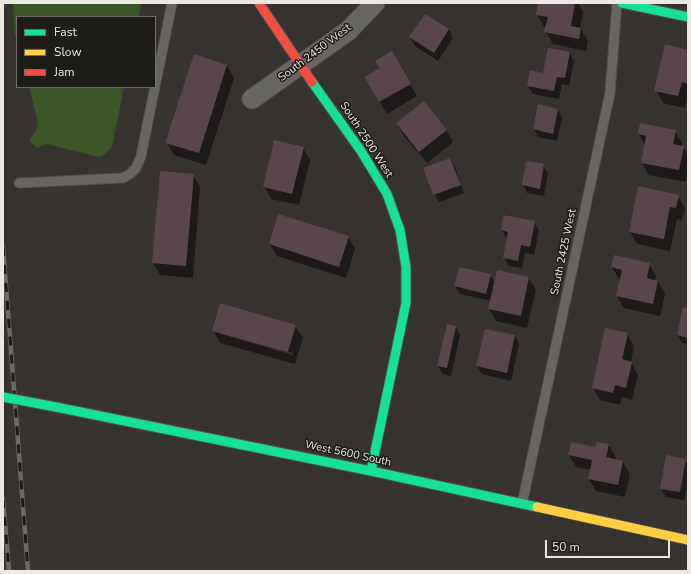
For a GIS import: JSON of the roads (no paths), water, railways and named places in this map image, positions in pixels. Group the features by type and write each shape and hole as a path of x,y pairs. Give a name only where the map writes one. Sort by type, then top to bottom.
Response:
{"main road":[{"name":"South 2500 West","path":"259,3 300,65 361,151 387,194 400,230 406,267 406,303 371,471"},
{"path":"622,3 688,17"},
{"name":"West 5600 South","path":"3,396 371,471 688,540"}],"street":[{"name":"South 2450 West","path":"252,99 348,31 375,3"}],"lane":[{"path":"156,82 172,3"},
{"name":"South 2425 West","path":"522,504 610,92 617,3"},
{"path":"19,183 123,178 130,174 136,168 141,156 155,88"}],"railway":[{"path":"3,247 28,571"},
{"path":"3,499 9,571"}]}
